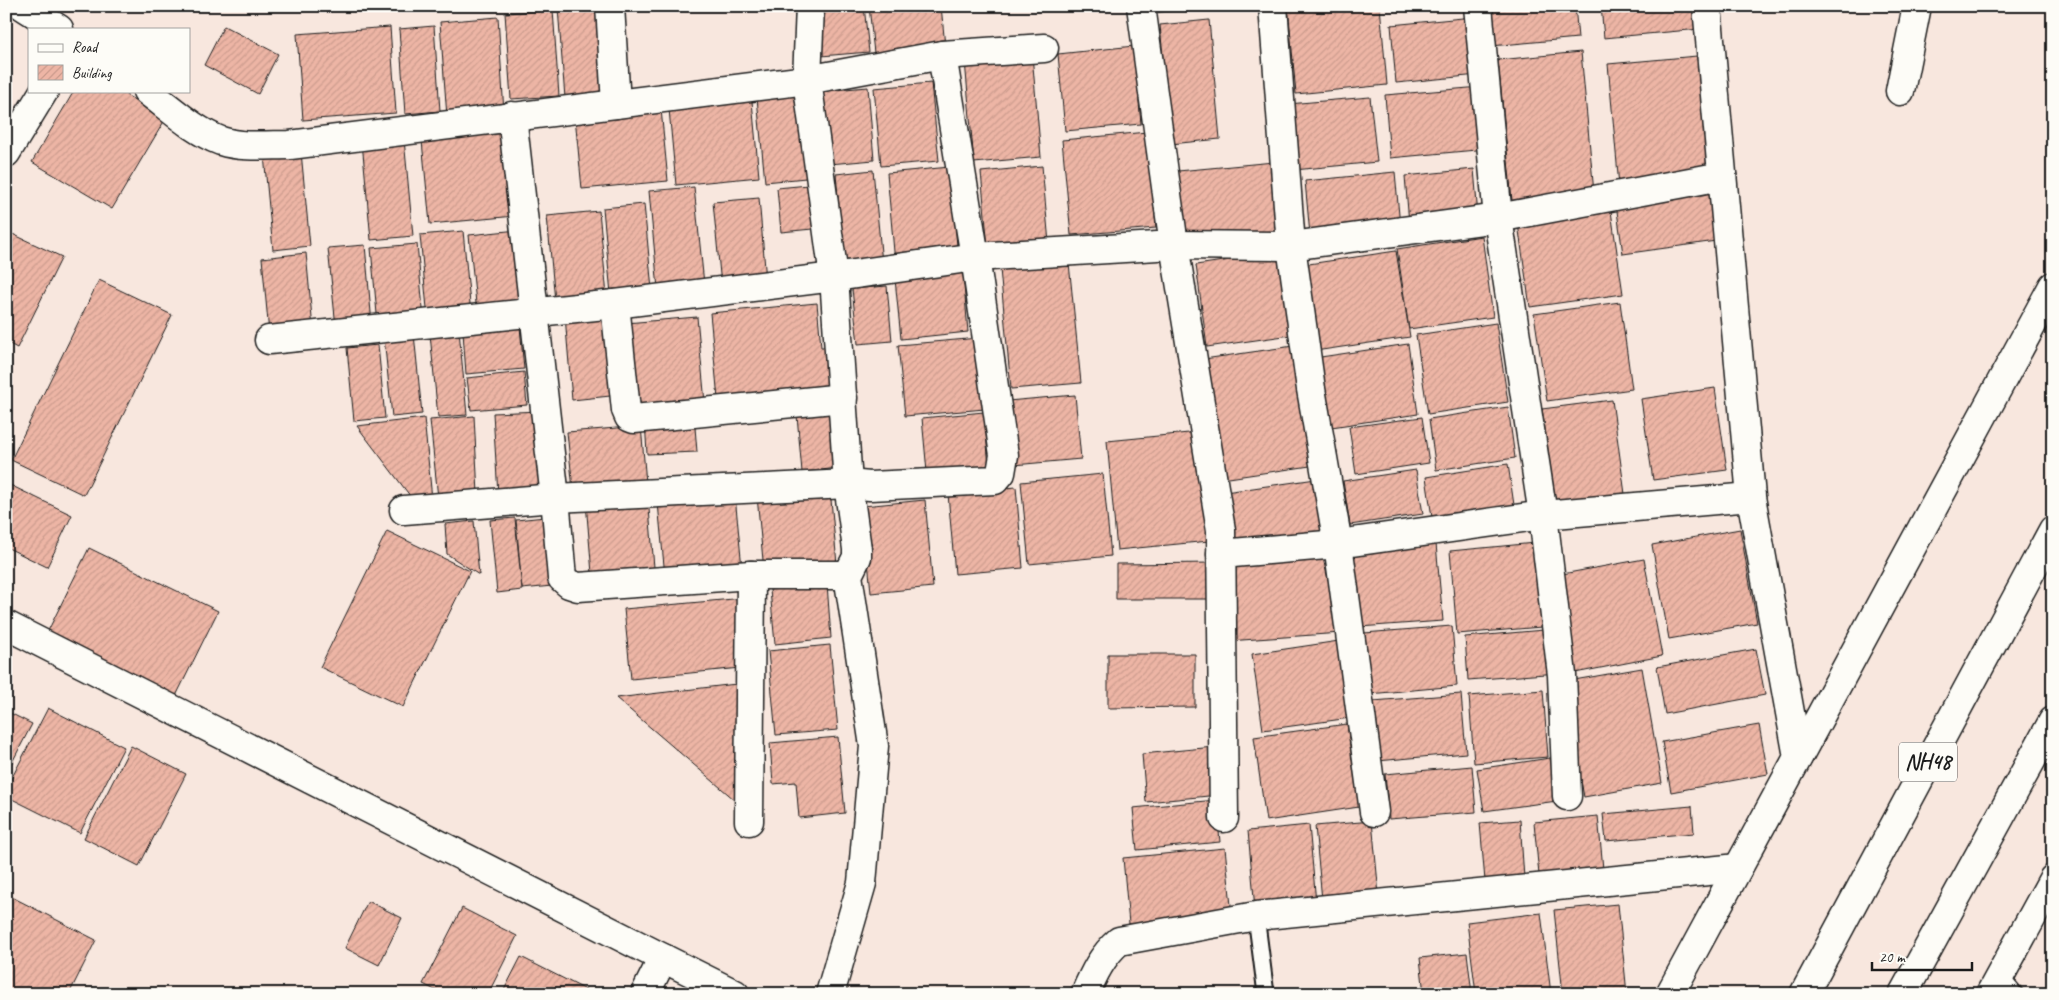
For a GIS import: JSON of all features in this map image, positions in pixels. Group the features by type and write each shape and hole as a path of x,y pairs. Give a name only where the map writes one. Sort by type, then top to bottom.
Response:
{"main road":[{"path":"23,6 57,28"},
{"path":"610,6 616,104"},
{"path":"810,6 807,80 834,277 848,484 857,549 857,557 848,575 874,746 862,883 830,994"},
{"path":"1142,6 1174,245 1221,530 1224,818"},
{"path":"1273,6 1291,246 1311,389 1338,544 1374,812"},
{"path":"1478,6 1498,218 1543,514 1562,675 1567,796"},
{"path":"1707,6 1751,497 1798,757"},
{"path":"1900,91 1918,6"},
{"path":"148,92 198,129 221,141 248,146 290,145 807,80 942,55 1044,48"},
{"path":"404,510 555,498 848,484 870,486 995,480 1001,473 1004,455 975,257 942,55"},
{"path":"6,153 43,92"},
{"path":"512,116 555,498 562,578 569,584 578,587 751,575 848,575"},
{"path":"269,340 615,304 834,277 975,257 1174,245 1291,246 1498,218 1722,176"},
{"path":"1670,994 2053,286"},
{"path":"615,304 626,413 628,417 634,419 843,398"},
{"path":"1221,554 1338,544 1543,514 1751,497"},
{"name":"NH48","path":"1804,994 2053,530"},
{"path":"749,821 751,575"},
{"path":"6,625 735,994"},
{"path":"1903,994 2053,721"},
{"path":"1085,994 1100,962 1109,949 1119,941 1256,916 1738,868"},
{"path":"2002,988 2053,879"},
{"path":"645,994 663,958"}],"lane":[{"path":"1256,916 1266,994"}],"building":[{"path":"605,6 612,94 565,98 558,8"},
{"path":"816,6 864,6 869,52 821,56"},
{"path":"869,6 941,6 945,46 874,53"},
{"path":"1147,6 1226,6 1148,13"},
{"path":"1288,6 1380,6 1387,85 1296,94"},
{"path":"1487,6 1575,6 1578,38 1491,46"},
{"path":"1601,6 1698,6 1700,29 1604,38"},
{"path":"553,10 559,96 511,99 505,13"},
{"path":"498,17 504,113 447,117 440,22"},
{"path":"1473,17 1478,75 1396,83 1391,25"},
{"path":"1209,20 1220,139 1171,144 1160,25"},
{"path":"224,26 278,54 258,94 204,65"},
{"path":"434,26 440,111 405,114 399,29"},
{"path":"390,27 396,113 303,120 297,34"},
{"path":"1134,46 1141,124 1065,131 1058,54"},
{"path":"1581,52 1594,193 1512,201 1498,60"},
{"path":"1032,55 1041,157 974,163 965,61"},
{"path":"1697,56 1708,178 1619,186 1608,64"},
{"path":"931,83 939,161 881,166 874,88"},
{"path":"868,87 874,160 818,165 811,92"},
{"path":"1481,87 1487,149 1390,158 1385,95"},
{"path":"73,92 121,92 166,118 112,209 32,162"},
{"path":"808,93 816,177 765,182 757,98"},
{"path":"1370,97 1377,162 1294,170 1288,104"},
{"path":"752,101 759,177 676,185 669,109"},
{"path":"661,109 668,181 582,189 575,117"},
{"path":"1147,132 1156,228 1071,235 1062,140"},
{"path":"507,133 515,216 430,224 422,141"},
{"path":"404,139 413,236 371,240 362,142"},
{"path":"301,152 310,246 273,250 264,155"},
{"path":"1274,162 1281,233 1184,242 1178,171"},
{"path":"1042,166 1049,243 988,248 981,172"},
{"path":"950,167 958,257 895,263 887,173"},
{"path":"1474,169 1478,216 1409,223 1405,176"},
{"path":"873,170 882,263 844,266 836,174"},
{"path":"1395,172 1400,226 1310,235 1305,181"},
{"path":"819,184 823,228 781,232 777,188"},
{"path":"694,187 704,284 658,289 649,191"},
{"path":"1709,191 1716,241 1623,254 1616,204"},
{"path":"759,198 766,280 721,285 713,202"},
{"path":"644,204 652,290 611,294 603,208"},
{"path":"1610,204 1623,294 1530,307 1517,217"},
{"path":"599,211 607,296 555,301 547,216"},
{"path":"518,230 525,308 477,313 469,235"},
{"path":"6,231 62,257 17,348 6,342"},
{"path":"463,231 471,314 428,319 420,235"},
{"path":"1482,236 1493,317 1409,329 1397,249"},
{"path":"417,244 424,320 378,325 371,248"},
{"path":"365,245 372,324 336,327 328,248"},
{"path":"1396,251 1410,337 1315,351 1302,265"},
{"path":"1286,252 1298,334 1207,347 1196,265"},
{"path":"306,253 313,329 269,333 262,258"},
{"path":"1069,263 1081,383 1011,389 1000,269"},
{"path":"963,273 968,332 901,339 895,279"},
{"path":"99,280 172,315 84,495 11,460"},
{"path":"887,286 892,341 858,344 852,289"},
{"path":"1620,302 1632,389 1547,401 1534,314"},
{"path":"817,303 821,347 835,347 839,388 718,399 710,313"},
{"path":"612,311 620,395 572,400 565,316"},
{"path":"697,317 705,403 634,410 626,323"},
{"path":"1496,323 1508,402 1428,414 1416,335"},
{"path":"520,327 524,369 466,374 463,332"},
{"path":"459,331 467,415 438,417 430,334"},
{"path":"414,334 422,414 392,417 384,337"},
{"path":"979,338 985,409 905,416 898,345"},
{"path":"1408,344 1418,414 1325,428 1314,358"},
{"path":"378,345 385,418 354,421 347,348"},
{"path":"1300,345 1317,465 1222,479 1204,359"},
{"path":"524,372 527,405 471,410 467,378"},
{"path":"1715,388 1727,470 1653,480 1641,399"},
{"path":"1075,395 1081,459 1014,465 1008,401"},
{"path":"832,400 839,468 802,472 796,404"},
{"path":"1612,400 1625,494 1556,504 1542,409"},
{"path":"1508,407 1515,458 1436,470 1429,419"},
{"path":"540,411 547,491 498,495 493,413"},
{"path":"984,412 989,466 927,472 922,418"},
{"path":"694,415 697,452 647,454 645,420"},
{"path":"474,416 478,494 438,498 430,420"},
{"path":"1422,417 1429,463 1356,474 1349,427"},
{"path":"424,418 432,499 414,501 357,426"},
{"path":"641,426 646,483 573,489 567,432"},
{"path":"1199,432 1209,541 1117,550 1107,441"},
{"path":"1508,464 1515,512 1433,524 1426,477"},
{"path":"1416,470 1423,514 1350,525 1343,481"},
{"path":"1103,474 1111,556 1029,564 1021,482"},
{"path":"1316,479 1324,532 1233,545 1225,492"},
{"path":"6,483 72,515 47,567 6,547"},
{"path":"1016,487 1023,568 955,574 948,494"},
{"path":"830,489 837,564 764,571 757,496"},
{"path":"735,496 742,568 665,576 658,503"},
{"path":"648,497 655,579 593,585 586,503"},
{"path":"925,500 933,587 871,593 863,506"},
{"path":"555,516 562,585 522,589 516,520"},
{"path":"515,518 522,590 497,593 490,520"},
{"path":"474,521 479,575 447,554 445,524"},
{"path":"1740,529 1757,623 1669,639 1652,545"},
{"path":"387,531 470,571 403,707 320,667"},
{"path":"1535,543 1542,627 1457,634 1450,551"},
{"path":"1436,544 1443,621 1359,627 1352,551"},
{"path":"89,548 218,611 174,700 45,637"},
{"path":"1321,550 1341,633 1228,641 1229,559"},
{"path":"1644,559 1662,656 1575,673 1557,575"},
{"path":"1216,563 1216,599 1116,599 1116,564"},
{"path":"827,584 831,638 775,644 770,590"},
{"path":"744,598 750,667 631,679 624,609"},
{"path":"1452,626 1457,686 1369,694 1364,633"},
{"path":"1555,629 1558,673 1468,680 1465,637"},
{"path":"1339,641 1350,718 1263,730 1252,654"},
{"path":"830,645 838,730 776,735 768,651"},
{"path":"1756,649 1765,695 1665,714 1657,667"},
{"path":"1108,654 1195,654 1195,707 1108,708"},
{"path":"1642,668 1662,783 1584,797 1563,682"},
{"path":"745,683 749,812 616,698"},
{"path":"1543,690 1548,757 1474,763 1469,696"},
{"path":"1461,694 1466,753 1377,761 1373,701"},
{"path":"48,708 124,747 80,833 6,796 6,789"},
{"path":"6,711 32,724 6,774"},
{"path":"1347,724 1359,807 1266,821 1254,737"},
{"path":"1759,725 1768,774 1671,792 1662,742"},
{"path":"838,737 845,813 799,818 796,782 773,784 770,743"},
{"path":"131,746 186,774 139,866 84,838"},
{"path":"1214,747 1219,795 1146,802 1142,754"},
{"path":"1550,758 1557,801 1484,811 1477,769"},
{"path":"1472,766 1476,812 1389,819 1385,774"},
{"path":"1216,800 1220,842 1137,850 1133,808"},
{"path":"1692,806 1694,833 1606,841 1603,814"},
{"path":"1598,816 1603,869 1539,875 1534,822"},
{"path":"1520,820 1524,878 1485,881 1480,823"},
{"path":"1372,821 1379,895 1322,900 1315,826"},
{"path":"1309,825 1316,903 1255,909 1248,831"},
{"path":"1225,848 1232,915 1129,924 1123,858"},
{"path":"6,894 96,940 69,994 6,994"},
{"path":"368,901 402,918 379,965 345,948"},
{"path":"1618,904 1627,994 1563,994 1554,910"},
{"path":"462,908 517,936 488,994 443,994 423,984"},
{"path":"1541,913 1551,994 1476,994 1467,922"},
{"path":"1467,953 1472,994 1424,994 1420,958"},
{"path":"521,957 588,991 586,994 502,994"}]}
